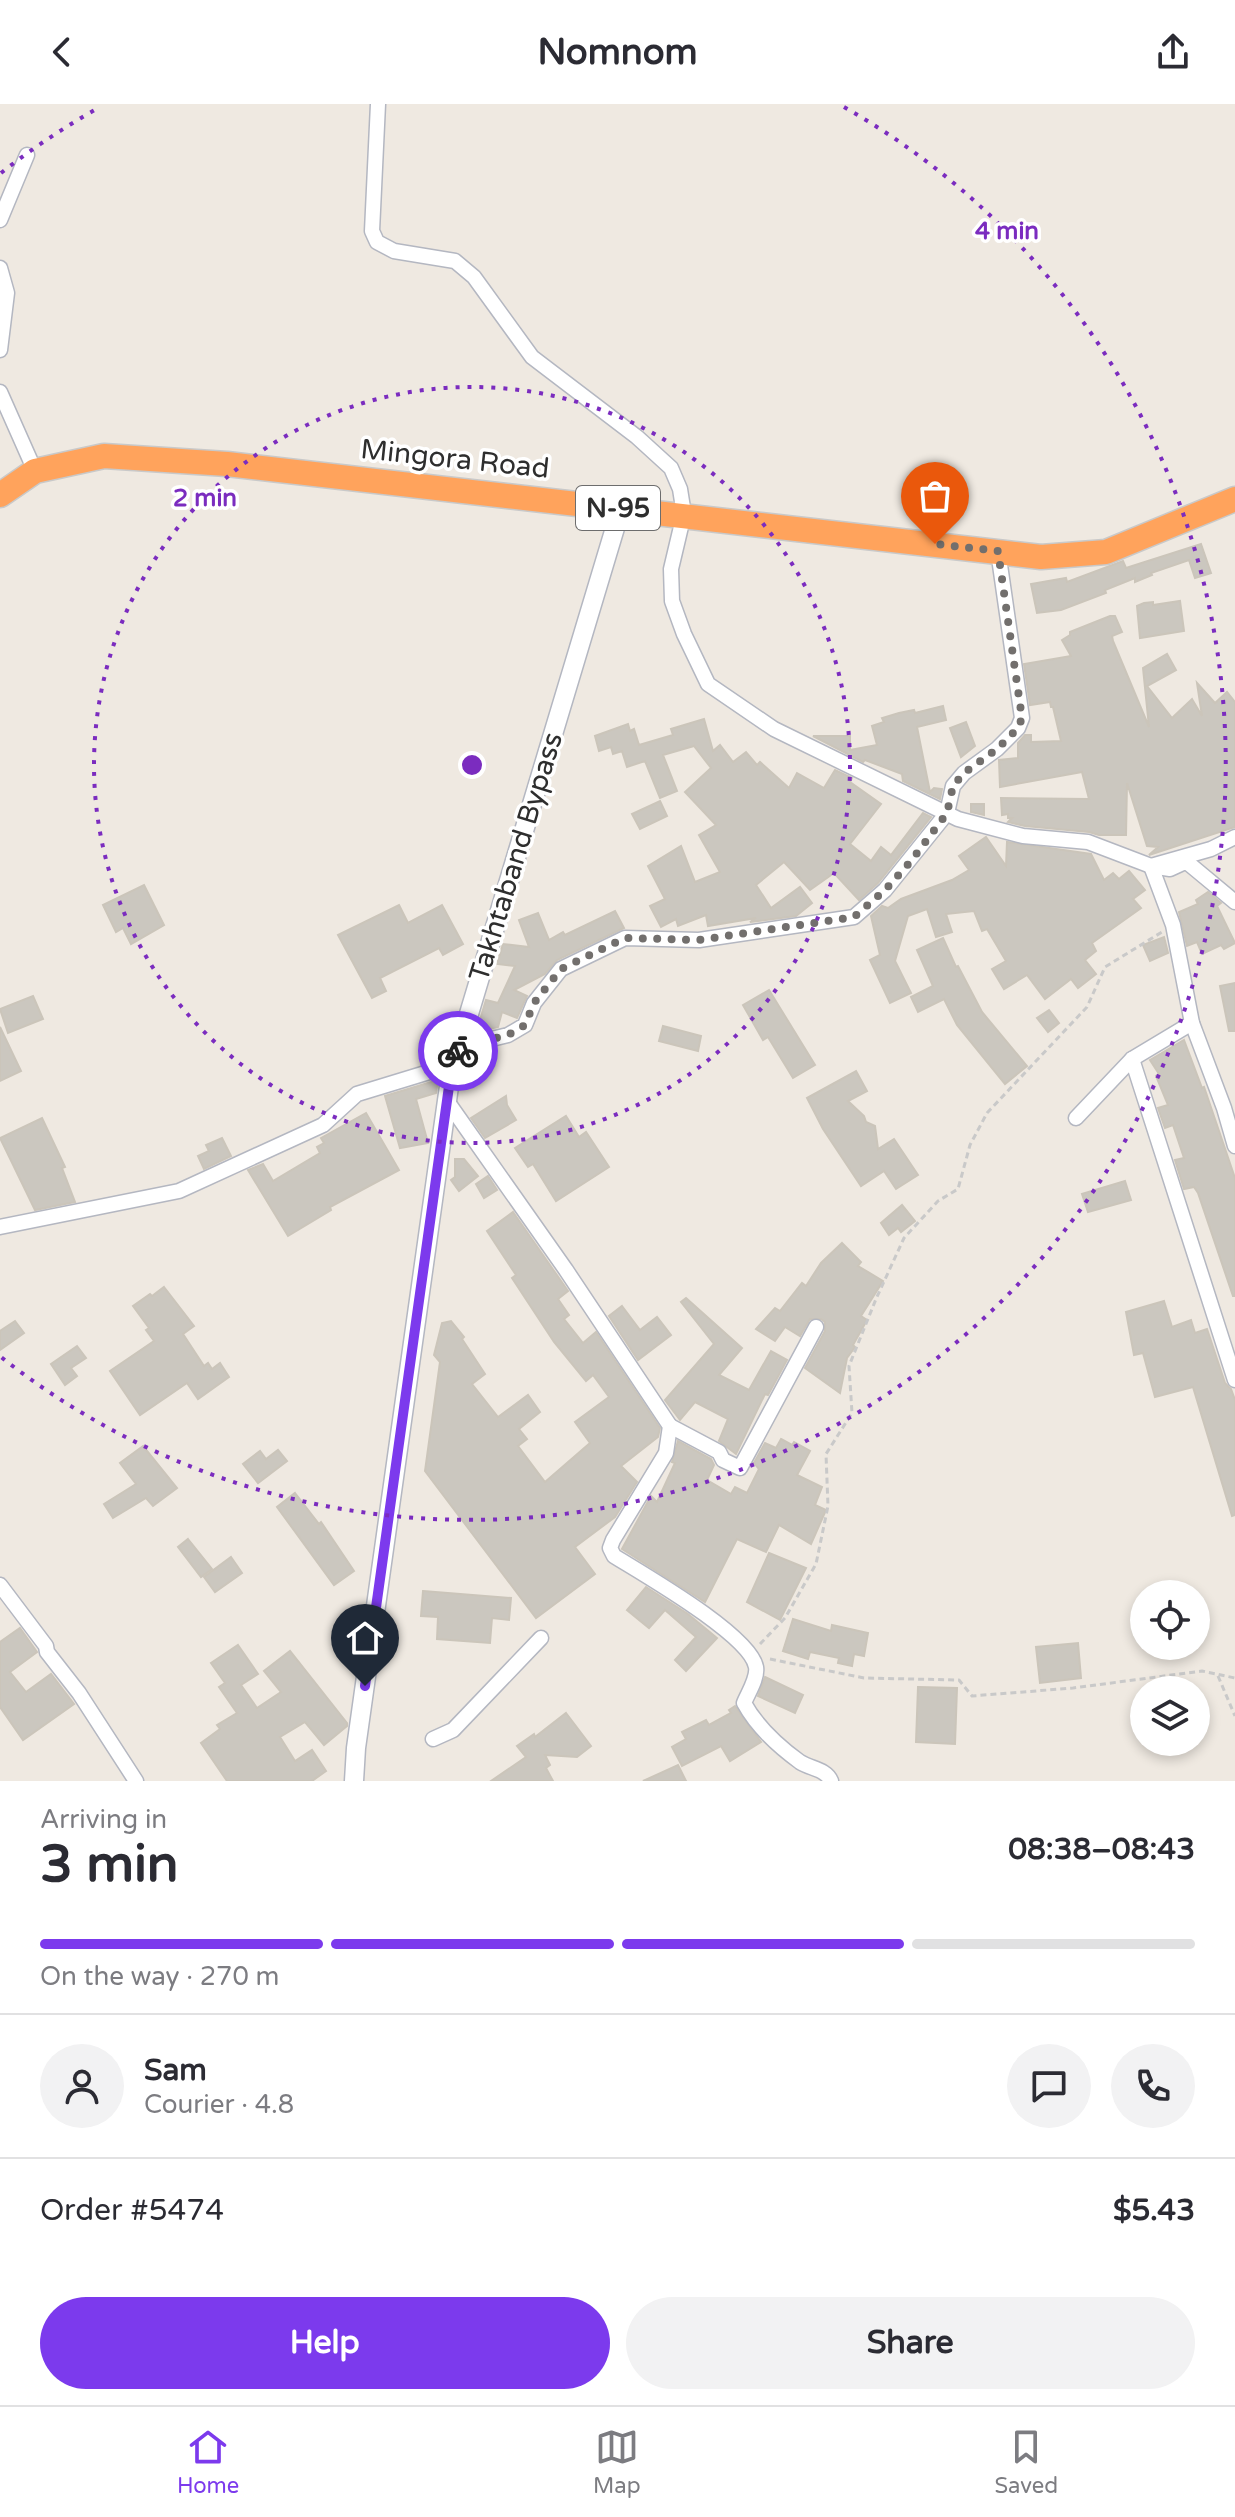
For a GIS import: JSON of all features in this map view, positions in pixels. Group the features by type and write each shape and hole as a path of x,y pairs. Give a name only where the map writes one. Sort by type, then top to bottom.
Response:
{"highway":[{"name":"Mingora Road","path":"0,495 35,471 104,456 227,464 1041,557 1106,552 1235,499"}],"main road":[{"name":"Takhtaband Bypass","path":"354,1781 356,1748 455,1056 621,508"}],"street":[{"path":"378,104 372,231 377,242 394,251 455,261 474,277 532,357 637,437 671,468 680,489 684,514 671,569 672,601 708,684 774,729 958,819 1023,836 1088,842 1151,866 1170,869 1188,863 1235,902"},
{"path":"0,220 27,155"},
{"path":"0,268 7,293 0,350"},
{"path":"0,392 35,471"},
{"path":"0,1227 179,1191 323,1125 357,1094 508,1035 525,1025 534,1003 561,969 625,938 699,940 854,917 885,890 947,813 953,786 964,773 997,749 1018,728 1022,718 998,551"},
{"path":"1151,866 1211,849 1235,837"},
{"path":"1151,866 1173,925 1192,1023 1235,1146"},
{"path":"1076,1118 1132,1059 1192,1023"},
{"path":"1132,1059 1235,1380"},
{"path":"447,1101 566,1270 670,1426 719,1452 723,1460 740,1468 816,1327"},
{"path":"670,1426 666,1453 610,1548 614,1556 735,1637 756,1665 756,1674 744,1703 751,1715 772,1740 803,1764 828,1775 831,1781"},
{"path":"0,1585 79,1693 136,1781"},
{"path":"433,1739 453,1730 541,1638"}],"path":[{"path":"749,1655 785,1618 816,1564 828,1506 826,1454 852,1413 849,1366 904,1238 938,1201 958,1189 970,1145 987,1113 1087,1007 1105,967 1173,925"},
{"path":"749,1655 864,1678 959,1680 972,1696 1073,1688 1202,1671 1235,1678"},
{"path":"1218,1676 1235,1716"}],"building":[{"path":"1201,544 1211,573 1195,578 1189,560 1135,582 1135,578 1061,610 1037,613 1031,584 1066,578 1067,582 1123,561 1126,568"},
{"path":"1180,601 1184,631 1140,638 1137,606"},
{"path":"1115,616 1122,632 1112,636 1113,641 1149,727 1143,668 1167,654 1176,670 1147,686 1172,718 1192,699 1202,716 1197,683 1215,703 1227,692 1235,702 1235,827 1149,855 1158,847 1147,846 1127,783 1126,835 1025,826 1008,822 1012,818 1008,818 1008,814 1002,815 1001,798 1089,799 1082,772 1000,787 999,760 1018,758 1018,743 1025,735 1031,735 1031,742 1061,741 1050,702 1030,705 1024,664 1071,656 1062,640 1070,632"},
{"path":"943,706 946,720 917,727 930,792 934,788 942,789 940,799 903,781 902,774 865,760 863,762 813,736 850,736 850,750 877,745 872,726 884,722 882,718"},
{"path":"704,719 713,751 720,745 733,762 746,752 757,765 760,762 789,788 797,773 824,788 835,770 852,778 850,782 881,804 850,844 871,861 881,847 891,855 923,813 931,817 878,883 859,900 834,873 810,890 784,862 756,885 771,908 800,887 812,903 796,916 750,922 756,918 708,926 706,915 678,926 676,919 661,927 650,906 665,899 648,866 681,846 695,882 720,872 699,835 716,825 685,792 711,768 694,746 663,755 677,791 660,798 645,761 627,767 622,751 613,754 611,747 599,751 595,736 628,724 630,731 634,729 639,745 673,735 671,729"},
{"path":"966,722 975,746 961,757 950,728"},
{"path":"660,801 667,816 640,829 632,814"},
{"path":"971,804 984,804 984,815 971,812"},
{"path":"986,837 1006,866 1007,842 1091,854 1104,880 1113,873 1119,879 1129,871 1145,890 1133,899 1141,908 1092,943 1096,951 1085,960 1096,974 1078,988 1071,979 1045,999 1027,975 1004,989 992,969 1006,961 987,929 982,931 974,911 946,914 952,932 936,937 927,909 908,916 895,961 911,993 890,1003 870,960 880,955 871,916 882,906 888,908 901,899 952,880 969,870 959,856"},
{"path":"144,885 164,925 131,944 123,928 116,932 103,905"},
{"path":"1208,892 1221,903 1217,906 1235,943 1224,949 1221,945 1202,954 1197,942 1187,946 1179,912 1198,904 1196,900"},
{"path":"399,905 408,923 442,905 463,944 443,955 439,948 380,978 386,991 372,998 338,935"},
{"path":"615,911 624,928 557,960 545,974 514,990 527,996 517,1018 502,1012 498,1027 477,1030 486,1000 498,1003 515,966 497,964 503,944 529,947 519,920 538,913 549,940"},
{"path":"1164,937 1168,953 1150,961 1143,945"},
{"path":"943,938 982,1012 1027,1066 1005,1084 957,1025 944,999 918,1012 911,997 933,986 917,950"},
{"path":"1235,983 1235,1031 1229,1031 1220,986"},
{"path":"769,990 815,1065 793,1078 768,1037 763,1040 743,1005"},
{"path":"33,996 43,1019 8,1033 0,1009"},
{"path":"1049,1010 1059,1023 1048,1032 1037,1018"},
{"path":"663,1026 701,1036 698,1051 659,1041"},
{"path":"0,1027 21,1071 0,1081"},
{"path":"1184,1040 1204,1087 1235,1178 1235,1296 1198,1193 1194,1187 1184,1189 1175,1160 1184,1158 1173,1125 1165,1128 1158,1108 1168,1105 1156,1076 1159,1074 1150,1060"},
{"path":"856,1071 867,1091 848,1101 866,1122 875,1126 878,1149 894,1139 918,1175 896,1189 884,1171 861,1186 823,1129 807,1098"},
{"path":"438,1080 436,1093 416,1099 428,1143 400,1148 385,1096"},
{"path":"506,1096 507,1105 516,1120 485,1138 471,1118"},
{"path":"366,1113 399,1170 330,1207 331,1210 288,1236 248,1170 263,1164 273,1181 320,1153 317,1147 324,1143 321,1138"},
{"path":"566,1116 579,1137 586,1132 609,1167 556,1201 533,1164 528,1167 515,1148"},
{"path":"42,1118 65,1167 62,1168 75,1202 35,1210 0,1138"},
{"path":"222,1138 231,1156 204,1169 198,1156 209,1151 206,1145"},
{"path":"455,1159 464,1159 478,1176 459,1191 451,1180 455,1177"},
{"path":"488,1176 497,1190 484,1198 476,1184"},
{"path":"1125,1181 1131,1200 1088,1212 1082,1194"},
{"path":"902,1205 915,1221 901,1232 898,1228 889,1235 881,1223"},
{"path":"513,1212 568,1291 558,1299 569,1315 564,1319 583,1343 596,1332 660,1428 658,1437 621,1466 637,1482 615,1517 575,1547 595,1574 536,1618 425,1471 440,1362 434,1355 442,1323 451,1321 464,1337 462,1339 485,1374 472,1384 498,1417 528,1395 540,1412 519,1429 527,1439 518,1446 545,1482 590,1443 575,1422 609,1397 593,1375 586,1381 554,1342 512,1278 516,1275 487,1231"},
{"path":"842,1243 861,1262 858,1266 883,1281 861,1316 867,1320 847,1358 840,1393 805,1368 825,1331 825,1322 810,1319 800,1336 785,1327 775,1341 756,1329 775,1308 780,1311 802,1283 806,1286 821,1263"},
{"path":"164,1287 194,1326 183,1334 204,1366 208,1363 212,1369 220,1363 229,1377 198,1399 187,1383 140,1415 110,1371 154,1341 146,1330 149,1328 133,1306"},
{"path":"686,1298 742,1348 719,1375 749,1390 771,1351 787,1360 768,1395 765,1394 736,1454 719,1441 728,1419 695,1402 680,1420 665,1400 714,1344 681,1302"},
{"path":"1164,1301 1172,1327 1191,1320 1195,1333 1207,1329 1225,1383 1235,1400 1235,1515 1232,1516 1193,1387 1155,1397 1143,1353 1134,1355 1126,1312"},
{"path":"622,1306 640,1330 657,1317 671,1335 638,1360 609,1316"},
{"path":"15,1321 24,1333 0,1350 0,1331"},
{"path":"77,1346 86,1358 71,1368 77,1376 65,1385 51,1364"},
{"path":"781,1439 810,1451 797,1475 822,1487 815,1505 826,1510 811,1544 779,1525 766,1552 737,1539 705,1602 622,1549 651,1496 657,1502 675,1463 672,1462 678,1441 711,1459 714,1465 707,1480 731,1494 735,1487 747,1493 759,1469 754,1463 765,1443 776,1448"},
{"path":"143,1446 177,1488 153,1506 146,1498 113,1518 104,1504 136,1484 120,1463"},
{"path":"278,1450 287,1461 258,1483 243,1464 260,1451 266,1459"},
{"path":"295,1493 319,1524 321,1522 354,1571 334,1585 277,1507"},
{"path":"188,1539 212,1569 201,1577 178,1547"},
{"path":"769,1553 806,1568 780,1620 747,1602"},
{"path":"231,1557 242,1573 215,1592 204,1577"},
{"path":"646,1587 688,1614 717,1638 686,1671 675,1660 696,1637 665,1610 649,1628 627,1610"},
{"path":"423,1591 511,1598 509,1620 492,1618 490,1643 437,1639 438,1617 421,1616"},
{"path":"793,1619 831,1631 832,1625 868,1633 864,1656 854,1654 852,1666 838,1663 839,1658 810,1652 808,1659 783,1651"},
{"path":"20,1628 37,1652 10,1672 26,1692 51,1674 74,1704 23,1740 0,1707 0,1642"},
{"path":"1078,1643 1081,1678 1040,1683 1036,1647"},
{"path":"238,1645 258,1674 241,1685 257,1708 281,1692 264,1671 290,1651 347,1723 324,1745 305,1722 280,1737 295,1761 312,1750 326,1771 312,1781 227,1781 201,1743 220,1729 217,1725 237,1713 219,1687 225,1683 211,1663"},
{"path":"765,1677 803,1695 795,1713 758,1696"},
{"path":"918,1687 957,1688 955,1744 916,1742"},
{"path":"735,1706 761,1742 730,1761 721,1746 682,1766 672,1747 686,1739 682,1732 706,1720 709,1725 731,1713 729,1710"},
{"path":"566,1713 591,1746 577,1757 545,1755 550,1765 546,1768 553,1781 491,1781 526,1757 517,1746 534,1734 535,1737"},
{"path":"678,1765 686,1781 643,1781"}],"way so far":[{"path":"458,1051 459,1047 508,1035 525,1025 534,1003 561,969 625,938 699,940 854,917 885,890 947,813 953,786 964,773 997,749 1018,728 1022,718 998,551 935,544"}],"route":[{"path":"365,1686 452,1065 458,1051"}]}
